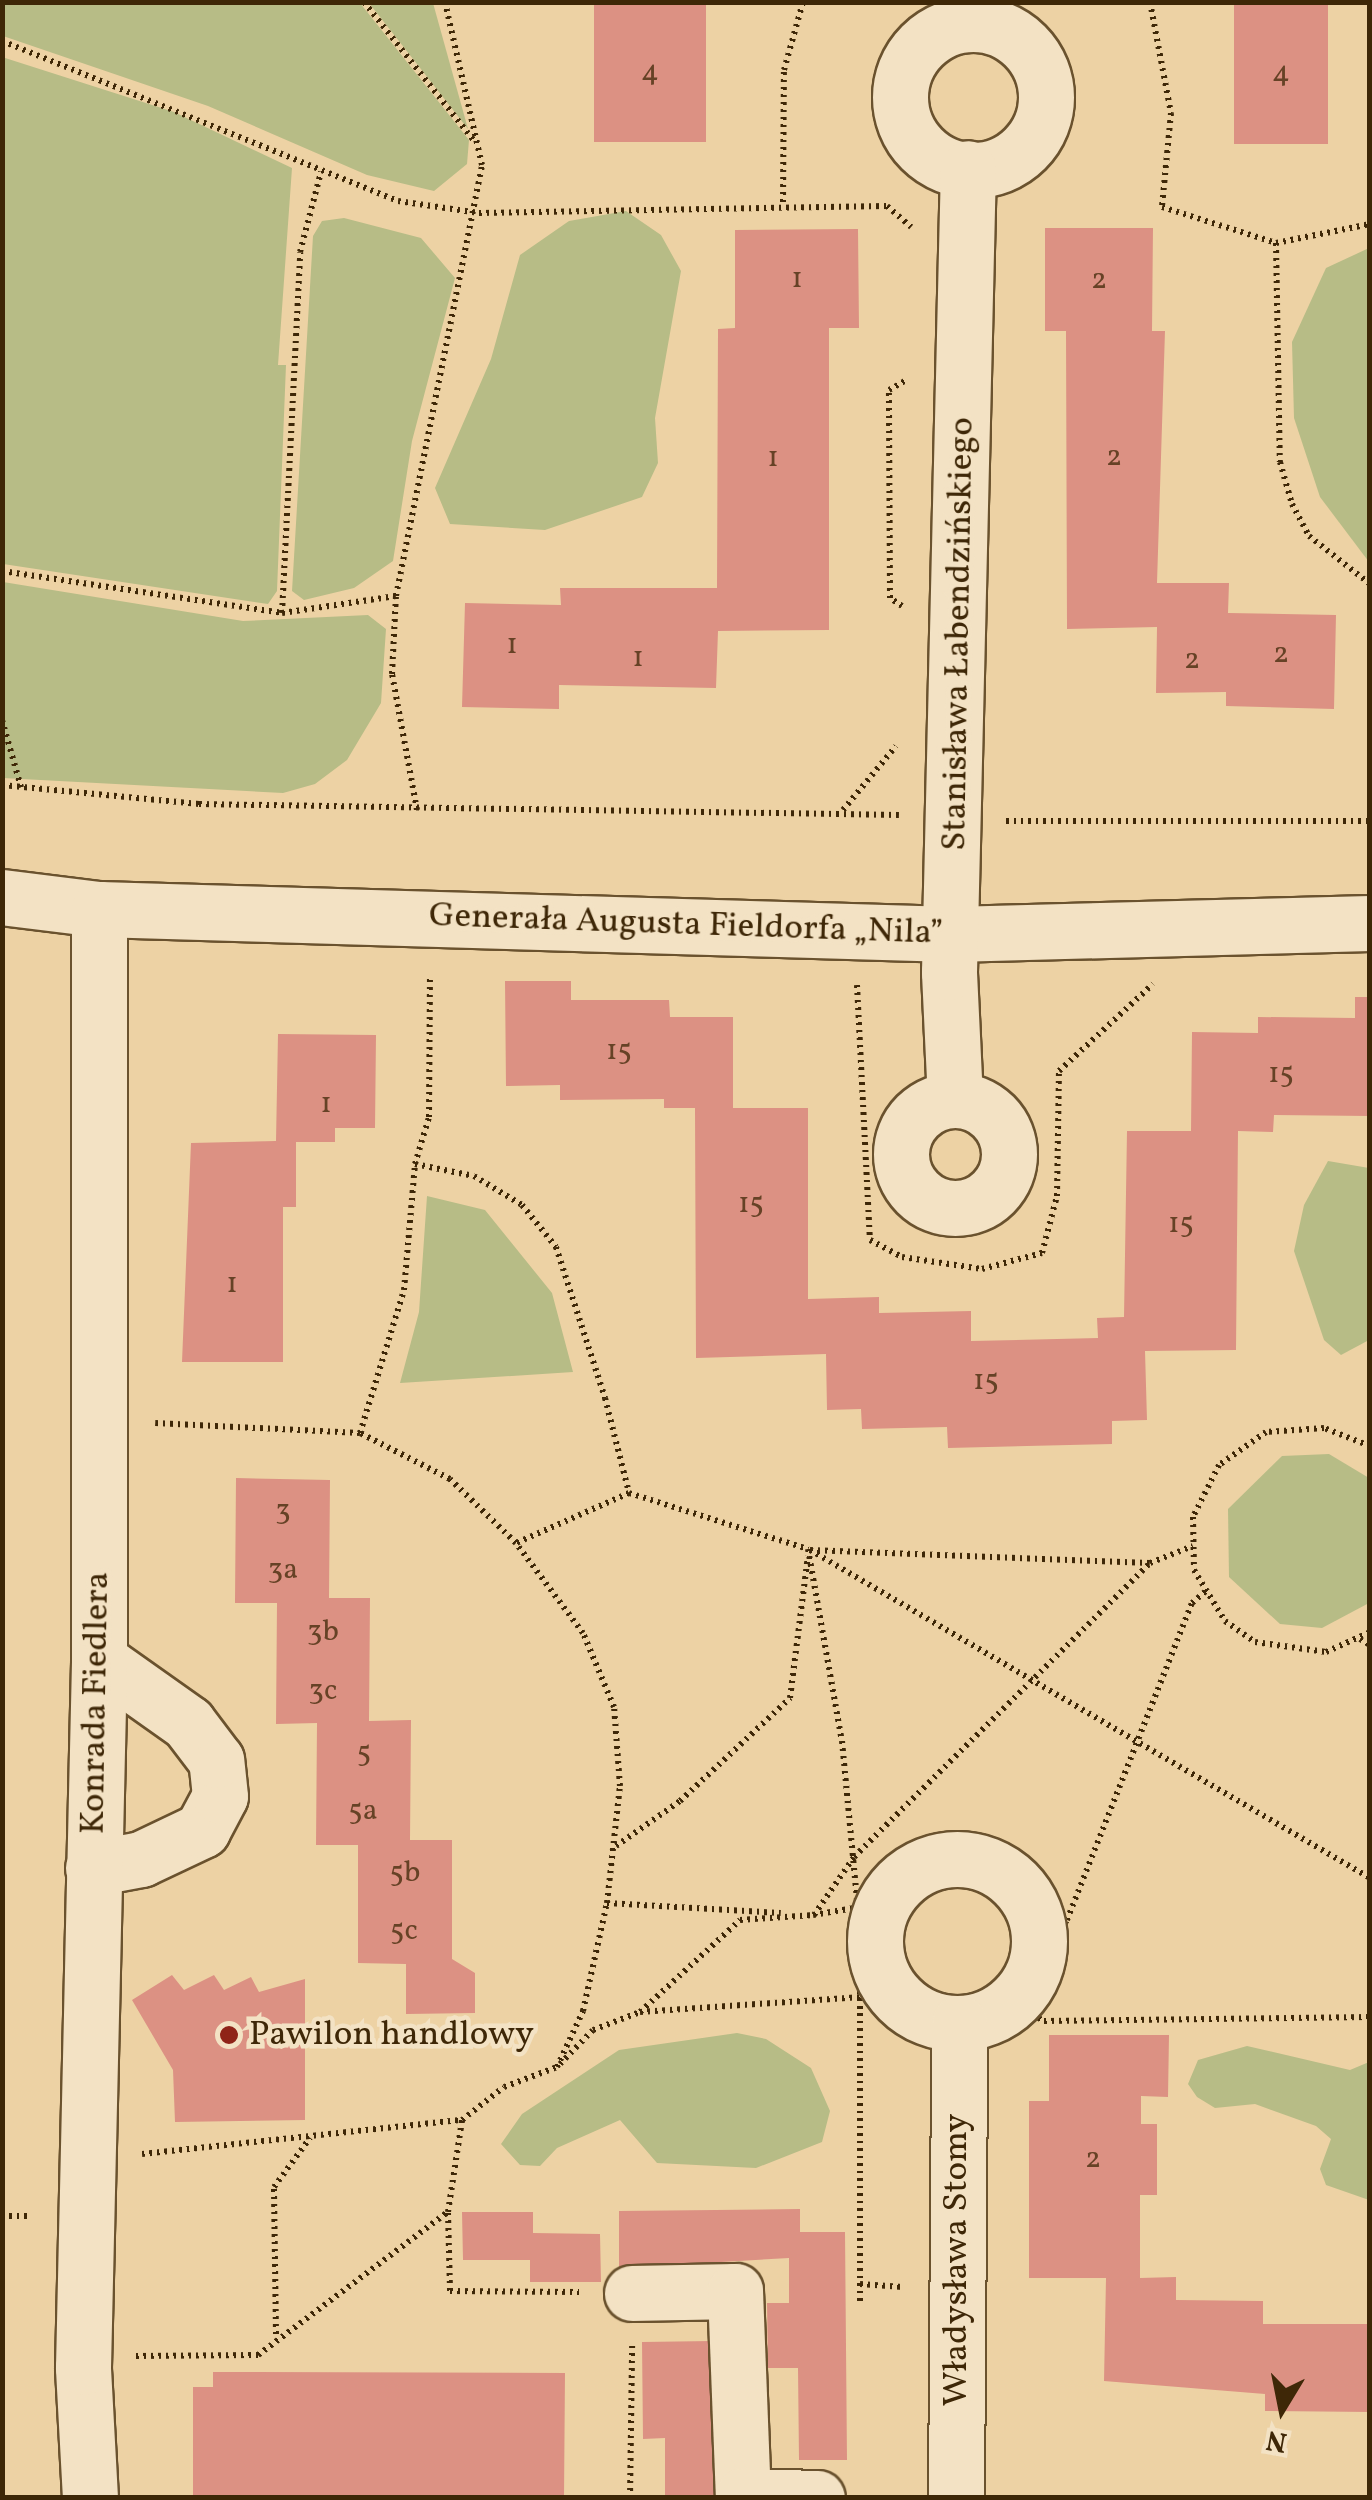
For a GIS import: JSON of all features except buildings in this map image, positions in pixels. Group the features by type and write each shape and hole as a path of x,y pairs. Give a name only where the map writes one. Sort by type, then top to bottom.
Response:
{"street":[{"name":"Stanisława Łabendzińskiego","path":"955,1100 952,934 968,168"},
{"name":"Generała Augusta Fieldorfa „Nila”","path":"2,897 99,909 436,914 952,934 1370,923"},
{"name":"Konrada Fiedlera","path":"90,2498 83,2356 100,1660 99,909"},
{"path":"92,1868 141,1859 202,1830 220,1796 216,1760 188,1723 100,1660"},
{"path":"932,1862 982,1862 1026,1896 1025,1980 910,2010 878,1965 871,1907 932,1862"},
{"name":"Władysława Stomy","path":"910,2010 956,2498"},
{"path":"632,2293 736,2291 742,2497 817,2498"}],"path":[{"path":"364,2 478,146"},
{"path":"417,810 392,674 396,596 479,213 478,146 446,2"},
{"path":"783,202 784,70 804,2"},
{"path":"1150,2 1168,80 1162,207 1276,243 1370,224"},
{"path":"2,42 398,201 479,213 783,202 888,206 916,240"},
{"path":"282,613 300,252 322,172"},
{"path":"1276,243 1280,462 1292,504 1310,536 1370,584"},
{"path":"918,373 889,390 890,598 919,618"},
{"path":"2,571 282,613 396,596"},
{"path":"2,720 21,787"},
{"path":"843,810 906,729"},
{"path":"2,785 199,804 417,810 843,810 954,820 1370,821"},
{"path":"360,1433 395,1338 415,1164 429,1118 436,914"},
{"path":"1147,971 1166,972"},
{"path":"415,1164 474,1176 522,1205 556,1247 629,1493"},
{"path":"100,1431 134,1422 360,1433 450,1479 516,1543 583,1633 614,1707 615,1846 607,1904 583,2011 557,2068"},
{"path":"1370,1446 1296,1426 1240,1446 1202,1489 1193,1546 1206,1590 1225,1621 1255,1642 1326,1652 1370,1632"},
{"path":"516,1543 629,1493 808,1550 1370,1878"},
{"path":"808,1550 1150,1563 1193,1546"},
{"path":"615,1846 680,1801 790,1698 808,1550"},
{"path":"808,1550 854,1857 910,2010 860,2301"},
{"path":"814,1915 854,1857 1150,1563"},
{"path":"1206,1590 1192,1603 1067,1920 1025,1980 1044,2020 1370,2017"},
{"path":"1360,1639 1370,1645"},
{"path":"607,1904 814,1915"},
{"path":"640,2012 740,1920 871,1907"},
{"path":"88,2161 462,2120 504,2087 557,2068 593,2030 640,2012 910,2010"},
{"path":"462,2120 448,2212 450,2291 632,2293 630,2498"},
{"path":"276,2334 274,2186 311,2137"},
{"path":"83,2356 258,2355 276,2334 448,2212"}],"green space":[{"path":"2,3 360,3 469,140 467,164 434,191 367,175 208,106 3,36"},
{"path":"369,3 433,3 468,129"},
{"path":"2,57 174,112 292,168 278,365 286,365 277,591 268,604 3,564"},
{"path":"626,211 661,235 681,271 655,418 658,463 642,497 545,530 450,524 435,488 491,359 520,255 569,221"},
{"path":"344,218 421,238 455,278 412,441 393,561 354,588 304,600 292,591 313,236 322,221"},
{"path":"1369,248 1369,562 1320,497 1294,418 1292,342 1326,268"},
{"path":"3,582 243,621 368,615 386,629 381,703 347,760 315,784 283,793 3,778"},
{"path":"1328,1161 1369,1168 1369,1340 1341,1355 1324,1340 1294,1251 1304,1205"},
{"path":"427,1196 485,1210 552,1293 573,1372 400,1383 419,1312"},
{"path":"1329,1454 1369,1478 1369,1603 1322,1628 1280,1624 1229,1577 1228,1509 1282,1456"},
{"path":"737,2033 766,2039 811,2068 830,2111 822,2142 756,2168 657,2163 620,2120 557,2148 540,2166 520,2165 501,2144 522,2114 619,2050"},
{"path":"1247,2046 1350,2070 1369,2062 1369,2200 1326,2185 1320,2169 1331,2139 1316,2126 1255,2104 1215,2108 1197,2097 1188,2084 1198,2060"}],"place":[{"name":"Pawilon handlowy","path":"229,2035"}]}
